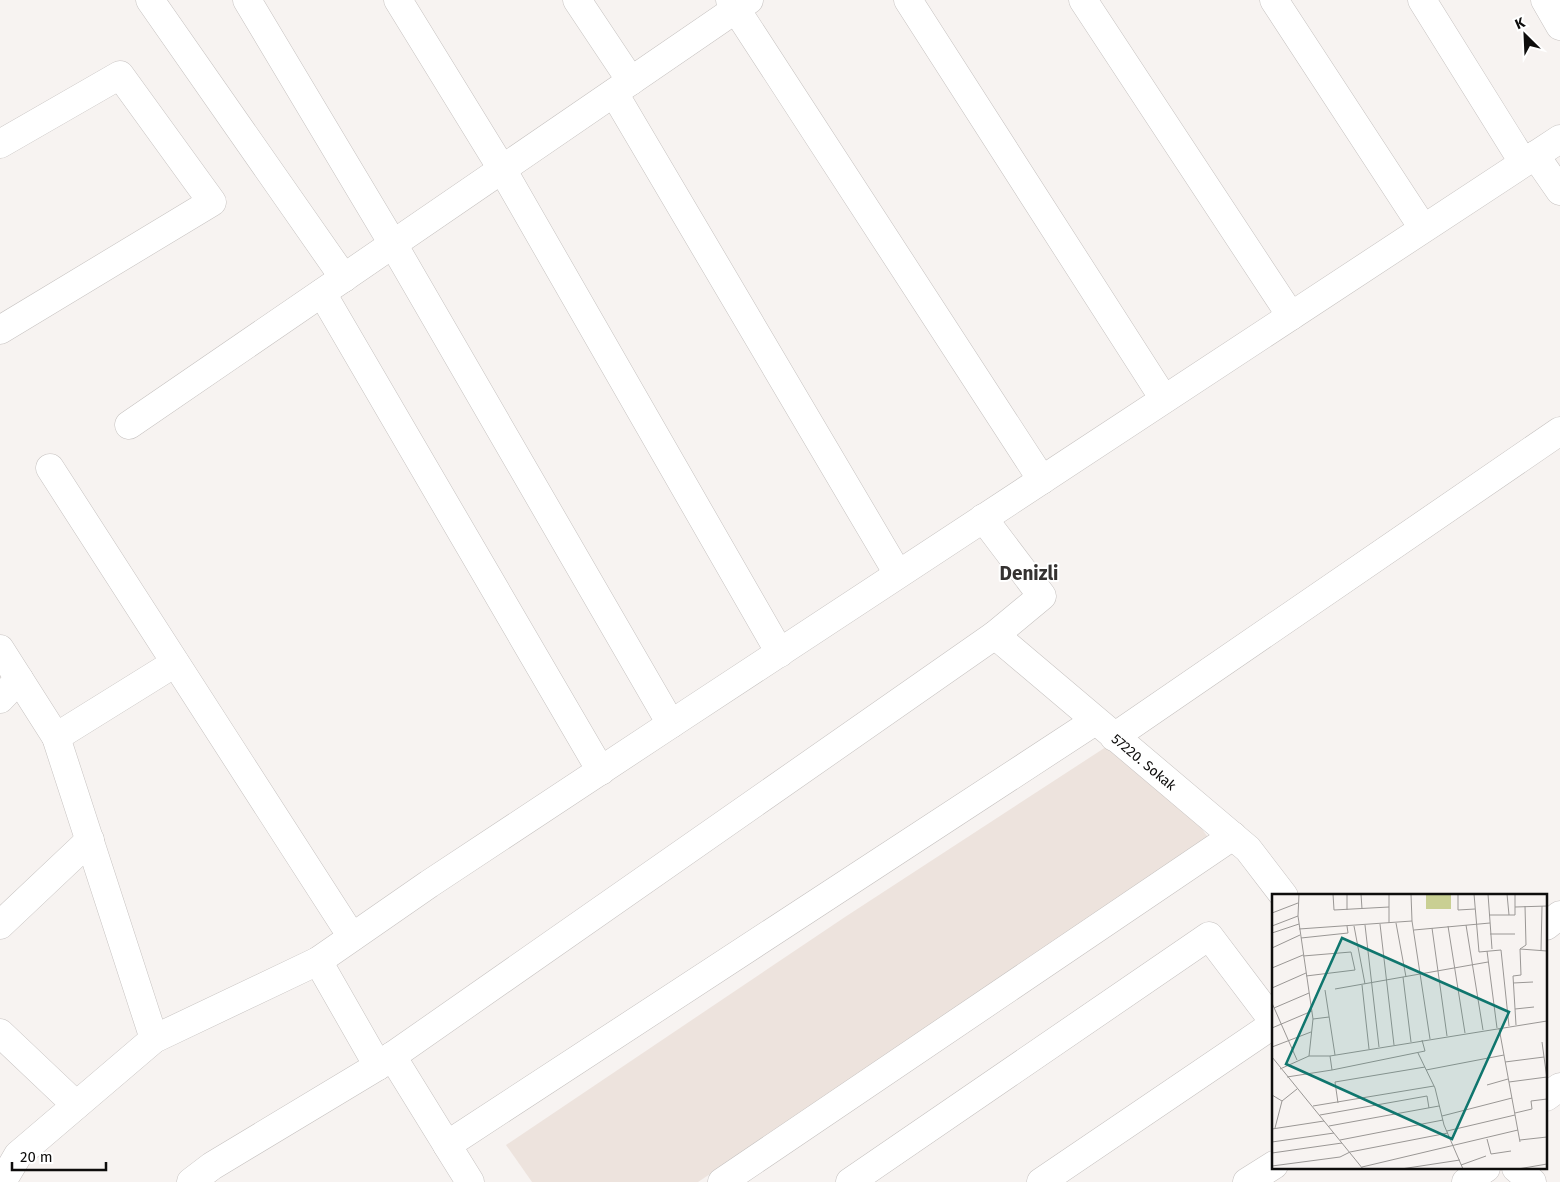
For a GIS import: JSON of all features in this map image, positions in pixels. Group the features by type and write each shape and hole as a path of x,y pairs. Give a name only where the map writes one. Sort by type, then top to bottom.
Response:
{"street":[{"path":"150,0 344,278"},
{"path":"247,0 393,244 671,724"},
{"path":"398,0 502,169 780,653"},
{"path":"577,0 622,87 898,574"},
{"path":"908,0 1164,399"},
{"path":"1083,0 1291,316"},
{"path":"1274,0 1423,228"},
{"path":"1422,0 1529,159 1560,192"},
{"path":"1545,0 1560,26"},
{"path":"130,425 622,87 738,3 1042,480"},
{"path":"0,144 120,75 212,202 0,330"},
{"path":"2,1182 18,1156 154,1039 318,960 671,724 1560,139"},
{"path":"322,293 601,771"},
{"path":"447,1145 1105,729 1560,431"},
{"path":"50,468 352,937"},
{"path":"191,1182 212,1166 386,1061 995,635 1042,596 983,518"},
{"name":"57220. Sokak","path":"995,635 1248,849 1282,894"},
{"path":"0,649 56,737 154,1039"},
{"path":"56,737 175,663"},
{"path":"0,699 19,679"},
{"path":"722,1182 1233,836"},
{"path":"0,925 90,840"},
{"path":"1548,924 1560,915"},
{"path":"850,1182 1208,936 1272,1020"},
{"path":"318,960 386,1061 447,1145 470,1182"},
{"path":"1041,1182 1272,1024"},
{"path":"0,1033 76,1105"},
{"path":"1548,1096 1560,1087"},
{"path":"1246,1182 1272,1166"},
{"path":"1466,1182 1483,1170"},
{"path":"1518,1170 1532,1182"}],"shaded area":[{"path":"1132,730 1212,843 698,1182 532,1182 506,1145 845,917"}],"district":[{"name":"Denizli","path":"1029,573"}]}
